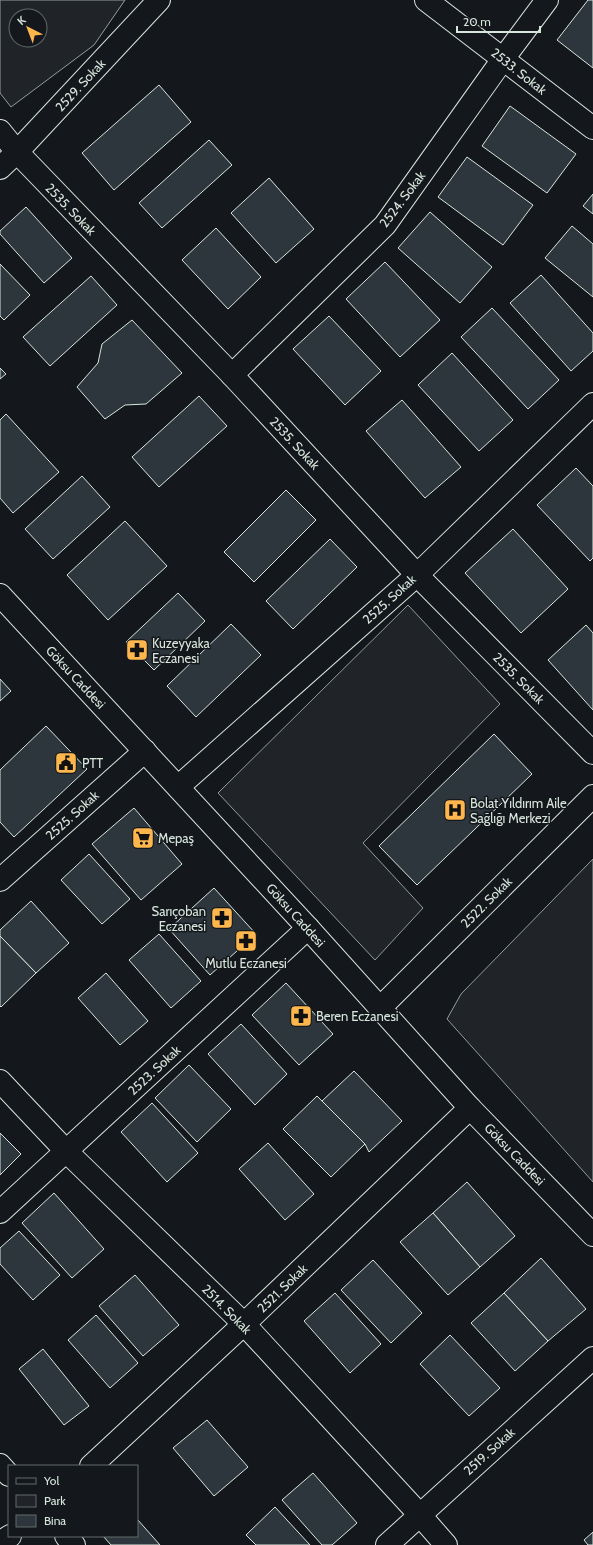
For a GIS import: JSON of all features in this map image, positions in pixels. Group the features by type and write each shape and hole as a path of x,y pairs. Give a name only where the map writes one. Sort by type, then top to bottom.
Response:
{"street":[{"name":"2529. Sokak","path":"0,168 17,152 159,0"},
{"name":"2533. Sokak","path":"426,0 593,128"},
{"name":"2524. Sokak","path":"232,375 385,224 547,0"},
{"name":"2535. Sokak","path":"0,131 17,152 232,375 417,575 593,753"},
{"name":"2525. Sokak","path":"178,787 417,575 593,404"},
{"name":"Göksu Caddesi","path":"0,595 308,928 470,1108 593,1236"},
{"name":"2525. Sokak","path":"0,880 145,751"},
{"name":"2522. Sokak","path":"380,1008 593,796"},
{"name":"2523. Sokak","path":"0,1212 308,928"},
{"name":"2514. Sokak","path":"0,1081 66,1151 244,1324 420,1514 446,1545"},
{"name":"2521. Sokak","path":"92,1465 244,1324 470,1108"},
{"name":"2519. Sokak","path":"387,1545 593,1358"},
{"path":"0,1466 8,1474"},
{"path":"0,1543 9,1537"},
{"path":"67,1537 74,1545"}],"green space":[{"path":"0,0 125,0 94,45 11,107 0,93"},
{"path":"408,605 500,704 363,843 423,908 375,960 218,793"},
{"path":"593,859 593,1182 447,1019 461,994"}],"building":[{"path":"588,0 593,0 593,68 557,40"},
{"path":"159,85 191,122 114,190 82,153"},
{"path":"510,106 576,154 547,193 482,146"},
{"path":"209,140 232,165 162,228 139,203"},
{"path":"467,157 533,205 503,245 438,197"},
{"path":"269,178 314,229 276,263 231,213"},
{"path":"593,194 593,214 583,206"},
{"path":"26,207 72,258 44,283 0,234 0,231"},
{"path":"430,212 492,267 460,303 398,248"},
{"path":"572,226 593,244 593,297 545,258"},
{"path":"216,228 261,277 228,309 182,260"},
{"path":"385,262 440,320 400,357 346,299"},
{"path":"0,264 30,295 4,320 0,316"},
{"path":"541,275 593,333 593,351 571,371 510,303"},
{"path":"91,276 117,305 50,366 23,337"},
{"path":"492,308 559,380 528,409 461,337"},
{"path":"329,316 381,371 345,405 293,349"},
{"path":"132,320 182,373 146,404 125,405 105,419 77,387 98,363 102,344"},
{"path":"452,353 513,420 479,451 418,385"},
{"path":"0,368 6,374 0,379"},
{"path":"199,396 227,426 159,487 132,457"},
{"path":"402,400 461,467 425,498 366,431"},
{"path":"6,414 59,472 13,513 0,498 0,420"},
{"path":"576,468 593,486 593,558 590,561 537,505"},
{"path":"82,476 110,507 53,559 25,529"},
{"path":"286,490 316,520 254,582 224,552"},
{"path":"125,521 167,566 108,620 67,575"},
{"path":"513,529 568,589 521,633 465,573"},
{"path":"330,539 357,567 293,629 266,601"},
{"path":"178,593 205,621 154,670 126,642"},
{"path":"231,624 261,655 196,717 167,686"},
{"path":"586,625 593,633 593,710 548,660"},
{"path":"0,679 11,691 0,701"},
{"path":"46,726 87,769 14,837 0,822 0,770"},
{"name":"Bolat Yıldırım Aile Sağlığı Merkezi","path":"494,734 532,774 417,885 379,846"},
{"path":"134,808 182,864 141,900 92,844"},
{"path":"89,854 130,899 102,924 61,880"},
{"path":"214,888 256,934 210,975 169,929"},
{"path":"31,901 69,943 36,973 0,936 0,930"},
{"path":"159,934 201,981 171,1008 129,960"},
{"path":"0,936 36,973 1,1007 0,1006"},
{"path":"106,973 148,1021 120,1045 78,998"},
{"path":"286,983 333,1034 299,1065 252,1015"},
{"path":"241,1024 287,1074 255,1105 208,1054"},
{"path":"189,1065 231,1109 197,1142 155,1098"},
{"path":"354,1071 402,1121 369,1152 365,1144 322,1101"},
{"path":"317,1096 365,1144 331,1177 283,1129"},
{"path":"152,1103 198,1153 167,1182 121,1132"},
{"path":"0,1133 21,1154 0,1175"},
{"path":"268,1143 314,1194 285,1220 239,1169"},
{"path":"467,1182 515,1236 480,1267 433,1213"},
{"path":"54,1193 104,1249 72,1278 22,1223"},
{"path":"433,1213 480,1267 448,1295 400,1242"},
{"path":"19,1231 60,1275 33,1300 0,1264 0,1248"},
{"path":"541,1258 586,1309 548,1341 504,1293"},
{"path":"373,1260 422,1313 391,1343 341,1290"},
{"path":"135,1275 179,1325 143,1356 99,1306"},
{"path":"335,1293 381,1344 350,1373 304,1321"},
{"path":"504,1293 548,1341 515,1371 471,1323"},
{"path":"96,1315 138,1363 110,1388 68,1340"},
{"path":"450,1335 500,1388 469,1416 420,1364"},
{"path":"43,1349 89,1406 64,1425 19,1369"},
{"path":"207,1420 248,1467 214,1496 173,1448"},
{"path":"313,1473 357,1523 332,1545 322,1545 282,1500"},
{"path":"275,1507 310,1545 256,1545 246,1535"},
{"path":"138,1520 160,1545 111,1545 104,1537 138,1537"},
{"path":"593,1532 593,1545 588,1545 584,1540"}],"place":[{"name":"Kuzeyyaka Eczanesi","path":"137,650"},
{"name":"PTT","path":"66,763"},
{"name":"Bolat Yıldırım Aile Sağlığı Merkezi","path":"455,810"},
{"name":"Mepaş","path":"143,838"},
{"name":"Sarıçoban Eczanesi","path":"222,918"},
{"name":"Mutlu Eczanesi","path":"246,941"},
{"name":"Beren Eczanesi","path":"301,1016"}]}
